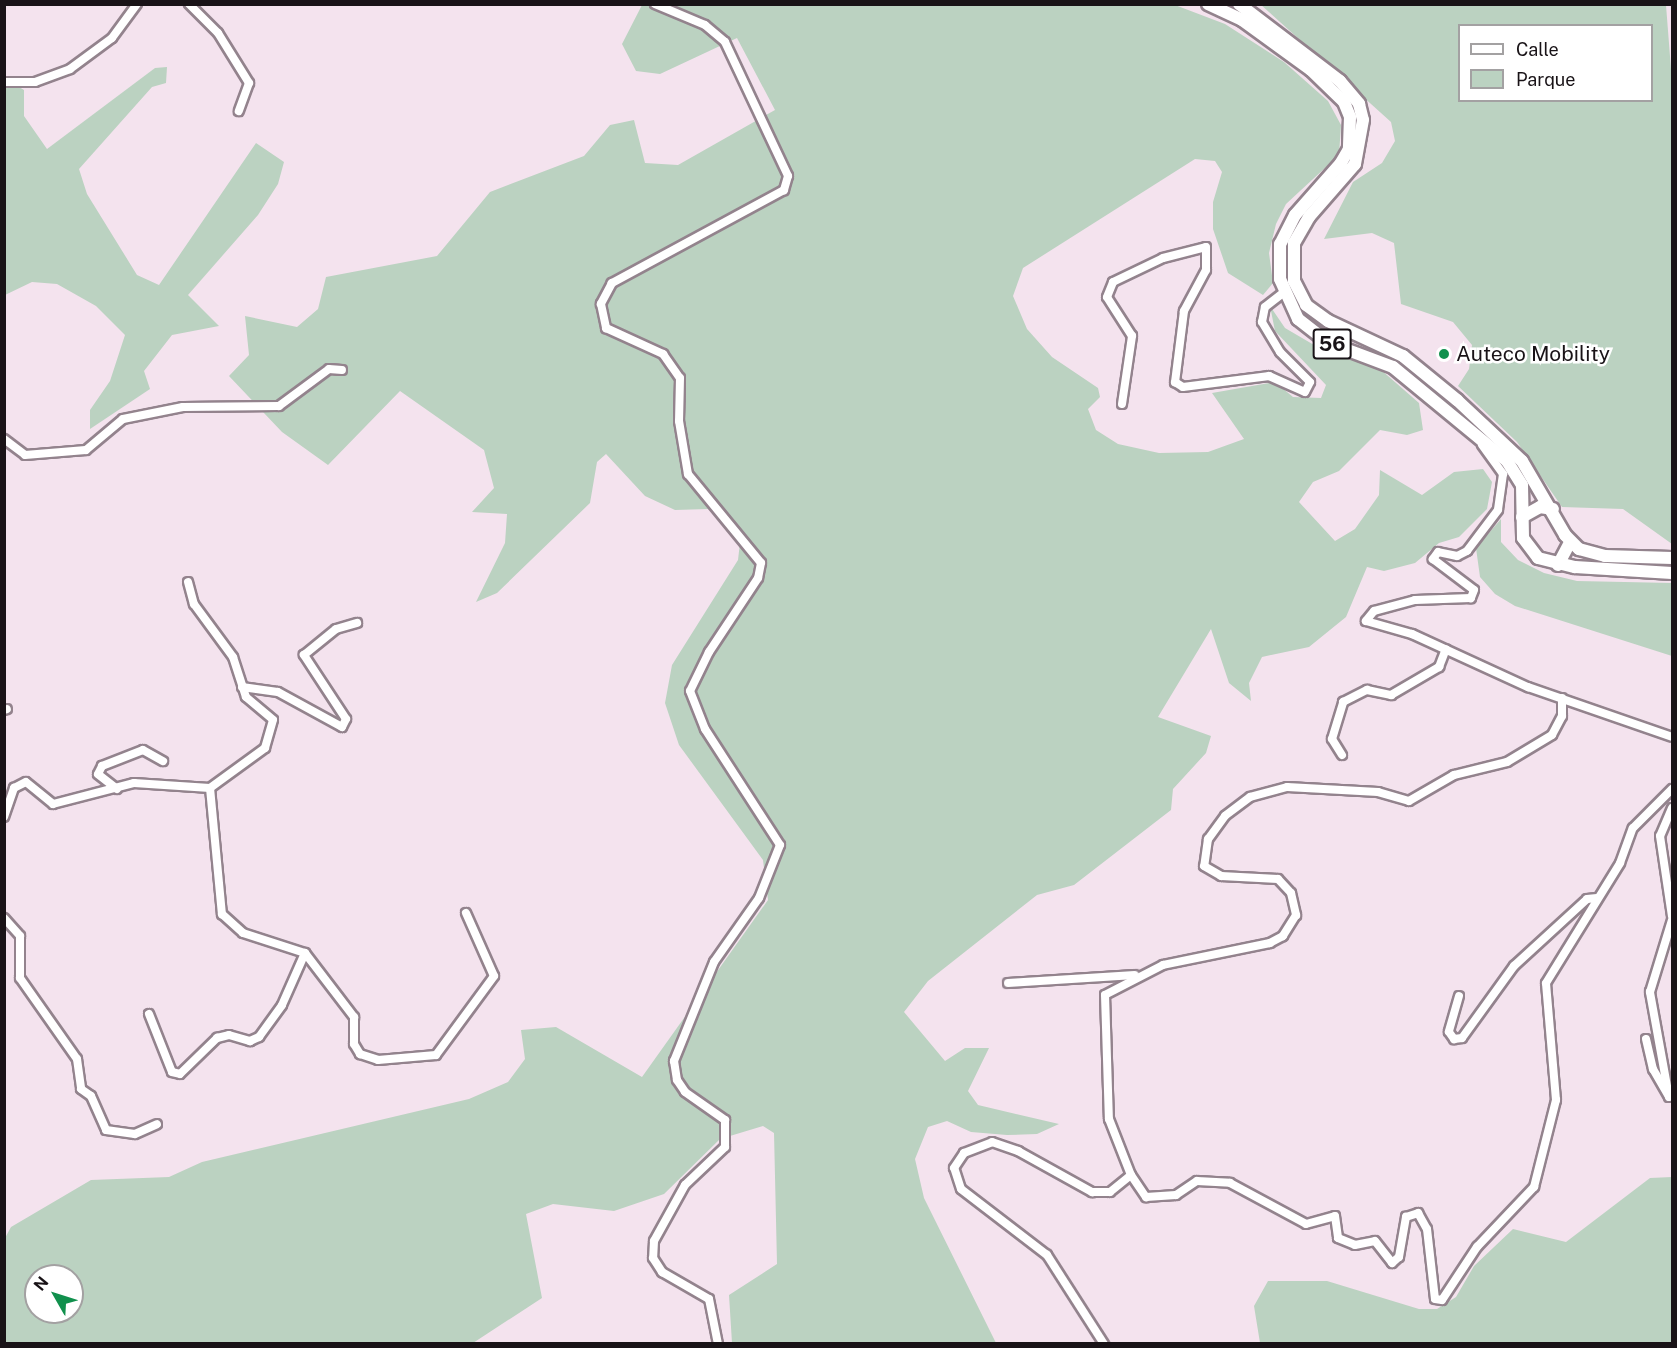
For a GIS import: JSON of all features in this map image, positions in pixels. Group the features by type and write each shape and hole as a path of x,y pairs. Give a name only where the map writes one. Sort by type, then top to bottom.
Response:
{"main road":[{"name":"56","path":"1208,4 1242,20 1311,70 1344,102 1350,117 1349,149 1341,163 1284,233 1279,266 1284,292 1313,333 1393,367 1471,428 1519,476 1526,546 1558,565 1672,573"},
{"name":"56","path":"1239,4 1340,81 1359,104 1363,120 1355,164 1298,231 1292,268 1300,296 1328,321 1403,356 1457,400 1522,461 1553,509 1570,542"},
{"path":"1522,517 1540,507 1553,509"},
{"path":"1558,565 1570,542 1594,555 1672,558"}],"street":[{"path":"4,82 43,80 70,69 112,38 137,4"},
{"path":"189,4 218,33 249,83 239,111"},
{"path":"655,4 705,25 725,42 788,176 784,190 612,283 601,304 606,328 663,354 680,378 679,421 688,474 761,563 758,578 709,652 690,691 705,729 780,845 759,898 714,962 674,1061 685,1092 725,1120 725,1147 685,1185 654,1241 653,1258 662,1272 709,1299 718,1344"},
{"path":"1122,404 1132,336 1107,297 1113,282 1163,258 1206,248 1206,270 1184,311 1175,382 1183,387 1269,376 1305,392 1310,382 1280,351 1262,322 1265,307 1284,292"},
{"path":"4,439 25,455 86,450 123,419 183,408 279,406 329,369 342,370"},
{"path":"1471,428 1503,474 1504,494 1467,550 1457,556 1438,552 1433,560 1474,590 1471,598 1415,600 1366,618 1374,626 1412,634 1562,698 1672,738"},
{"path":"4,817 14,788 26,782 53,804 144,783 210,788 270,741 272,715 248,700 233,657 194,604 188,582"},
{"path":"242,687 279,692 342,728 346,719 304,655 336,629 357,623"},
{"path":"1342,755 1332,739 1343,702 1367,690 1391,695 1439,667 1446,649"},
{"path":"1562,698 1559,728 1552,735 1507,762 1460,773 1409,801 1378,792 1299,786 1265,791 1237,805 1208,839 1204,866 1221,876 1284,883 1296,915 1283,936 1255,949 1183,959 1140,974 1104,996 1108,1119 1131,1175 1153,1199 1187,1190 1197,1181 1213,1181 1245,1187 1306,1224 1335,1216 1338,1239 1355,1245 1375,1241 1392,1263 1399,1257 1406,1217 1418,1213 1427,1229 1435,1299 1442,1300 1477,1247 1524,1201 1542,1170 1556,1100 1546,983 1597,898 1633,828 1672,789"},
{"path":"117,789 98,774 102,766 143,750 163,761"},
{"path":"210,788 222,914 243,933 305,953 354,1017 354,1044 360,1053 388,1062 418,1060 436,1055 494,976 466,914"},
{"path":"1646,1039 1653,1069 1669,1097 1650,992 1672,918 1660,836 1672,808"},
{"path":"1459,996 1449,1032 1454,1039 1462,1038 1514,966 1587,899 1597,898"},
{"path":"4,918 20,936 20,978 77,1059 81,1089 91,1096 106,1130 135,1134 157,1124"},
{"path":"149,1014 172,1071 180,1074 217,1038 229,1035 250,1041 259,1037 282,1005 305,953"},
{"path":"1008,983 1140,974"},
{"path":"1104,1344 1047,1255 960,1189 954,1168 964,1153 992,1142 1018,1150 1092,1192 1110,1192 1131,1175"}],"green space":[{"path":"1260,4 1666,5 1672,82 1672,544 1623,509 1562,507 1517,442 1458,386 1469,369 1472,345 1453,322 1401,304 1394,243 1372,233 1324,239 1353,182 1382,163 1395,141 1391,122"},
{"path":"642,5 1175,5 1225,24 1284,62 1328,101 1341,125 1339,155 1286,204 1276,224 1269,253 1273,283 1263,295 1228,273 1213,229 1213,202 1222,172 1215,161 1195,159 1023,268 1013,296 1027,329 1052,357 1098,388 1100,397 1088,409 1096,430 1118,444 1159,453 1208,452 1244,439 1212,393 1275,382 1293,397 1321,398 1326,385 1275,331 1270,306 1285,328 1326,352 1380,369 1419,403 1423,430 1407,435 1380,430 1339,471 1313,482 1299,502 1335,541 1355,529 1379,495 1380,470 1422,495 1454,472 1483,469 1492,482 1487,509 1459,537 1439,543 1415,563 1384,571 1367,567 1346,617 1309,647 1262,657 1249,683 1251,701 1229,683 1211,629 1158,717 1211,736 1206,753 1173,789 1171,810 1074,885 1037,895 928,981 904,1012 945,1061 965,1048 989,1048 968,1091 978,1105 1059,1124 1037,1134 1007,1135 971,1132 947,1121 928,1127 915,1159 924,1198 996,1343 732,1343 729,1295 777,1264 774,1133 763,1126 720,1139 664,1194 614,1211 553,1204 526,1214 542,1298 473,1343 5,1344 5,1238 11,1227 91,1180 169,1177 202,1162 469,1099 508,1082 525,1059 521,1030 556,1027 642,1077 768,900 763,860 679,745 665,703 672,665 738,560 741,534 708,509 675,510 645,496 606,454 597,462 590,503 497,593 476,602 505,543 507,514 472,512 494,488 484,450 400,391 328,465 282,432 229,376 249,355 245,316 297,327 318,309 326,277 437,256 490,192 584,156 610,125 634,120 645,163 678,165 775,110 737,38 660,74 636,71 622,44"},
{"path":"167,67 166,83 152,87 79,169 87,194 137,275 159,285 256,143 284,162 278,184 258,215 188,295 219,326 172,335 144,371 150,389 90,429 90,410 110,381 125,335 96,306 57,284 32,282 5,295 4,78 24,90 24,116 47,149 155,68"},
{"path":"1501,519 1501,542 1518,560 1544,573 1577,581 1672,583 1672,656 1515,606 1495,594 1480,577 1476,548"},
{"path":"1672,1177 1672,1343 1260,1343 1254,1306 1268,1281 1327,1281 1419,1309 1437,1309 1456,1297 1474,1266 1513,1229 1566,1242 1650,1178"}],"place":[{"name":"Auteco Mobility","path":"1444,354"}]}
